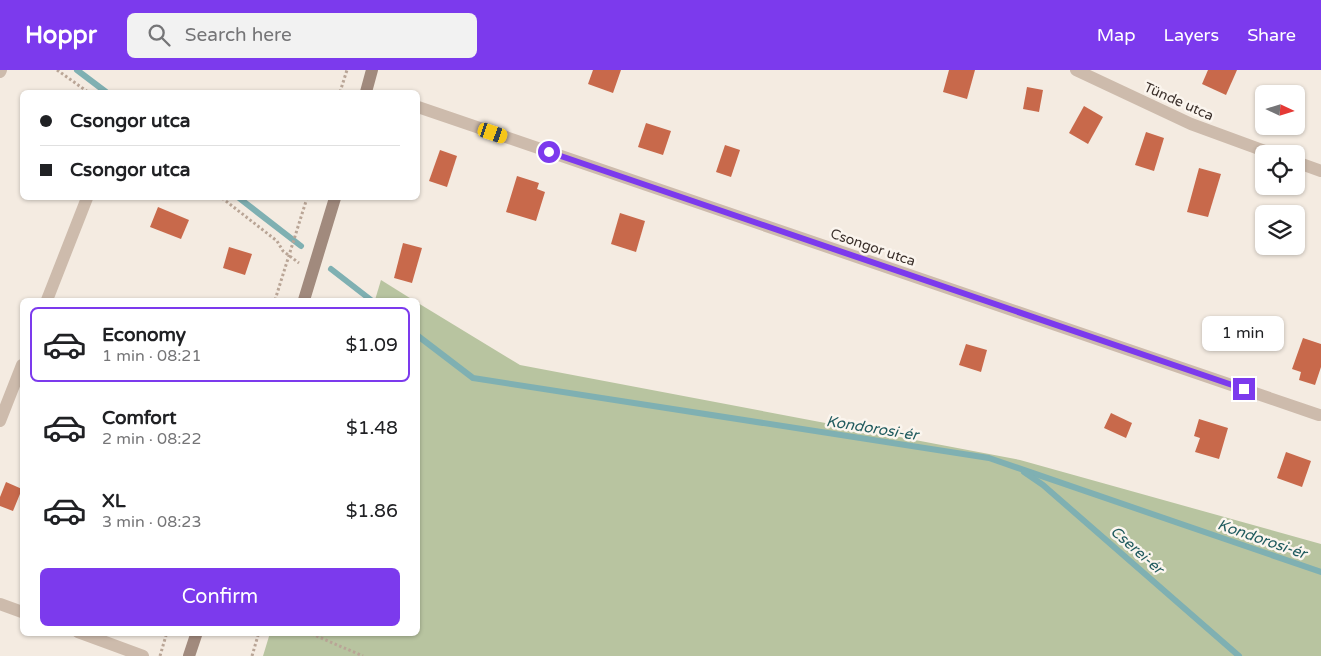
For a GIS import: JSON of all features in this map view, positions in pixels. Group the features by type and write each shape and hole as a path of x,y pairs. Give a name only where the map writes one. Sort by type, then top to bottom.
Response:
{"main road":[{"path":"368,90 372,70"},
{"path":"305,298 334,200"},
{"path":"190,656 196,636"}],"street":[{"name":"Tünde utca","path":"1076,70 1191,124 1255,147"},
{"name":"Csongor utca","path":"420,109 1319,415"},
{"path":"1305,165 1321,171"},
{"path":"49,298 86,200"},
{"path":"0,421 20,370"},
{"path":"0,604 20,611"},
{"path":"89,636 143,656"}],"path":[{"path":"57,70 85,90"},
{"path":"341,90 347,70"},
{"path":"225,200 277,241 283,251 312,273"},
{"path":"276,298 306,200"},
{"path":"160,656 166,636"},
{"path":"252,656 258,636"},
{"path":"316,636 364,656"}],"green space":[{"path":"381,280 410,298 376,298"},
{"path":"420,304 520,365 1020,460 1321,544 1321,656 263,656 269,636 420,636"}],"building":[{"path":"593,70 621,70 613,93 588,84"},
{"path":"949,70 975,70 967,99 943,92"},
{"path":"1208,70 1237,70 1226,95 1202,84"},
{"path":"1027,87 1043,90 1039,112 1023,109"},
{"path":"1084,106 1103,117 1088,144 1069,133"},
{"path":"646,123 671,131 663,155 638,147"},
{"path":"1146,132 1164,138 1154,171 1135,165"},
{"path":"725,145 740,150 731,177 716,172"},
{"path":"440,150 457,156 447,187 429,181"},
{"path":"1199,168 1221,174 1208,217 1187,212"},
{"path":"517,176 539,183 537,189 545,192 536,221 506,212"},
{"path":"158,207 189,220 181,239 150,227"},
{"path":"620,213 645,221 636,252 611,244"},
{"path":"403,243 422,248 412,283 394,278"},
{"path":"229,247 252,254 245,275 223,268"},
{"path":"1303,338 1321,344 1321,367 1315,385 1299,380 1301,372 1292,369"},
{"path":"966,344 987,350 981,372 959,365"},
{"path":"1111,413 1132,423 1126,438 1104,428"},
{"path":"1199,419 1228,428 1219,459 1195,452 1200,438 1194,436"},
{"path":"1286,452 1311,461 1302,487 1277,478"},
{"path":"6,482 20,488 20,494 13,511 0,506 0,497"}],"waterway":[{"name":"Kondorosi-ér","path":"77,70 103,90"},
{"name":"Kondorosi-ér","path":"242,200 301,246"},
{"name":"Kondorosi-ér","path":"331,269 368,298"},
{"name":"Kondorosi-ér","path":"420,338 473,378 989,458 1321,572"},
{"name":"Cserei-ér","path":"1024,472 1043,485 1239,656"}],"route":[{"path":"549,152 1244,389"}]}
